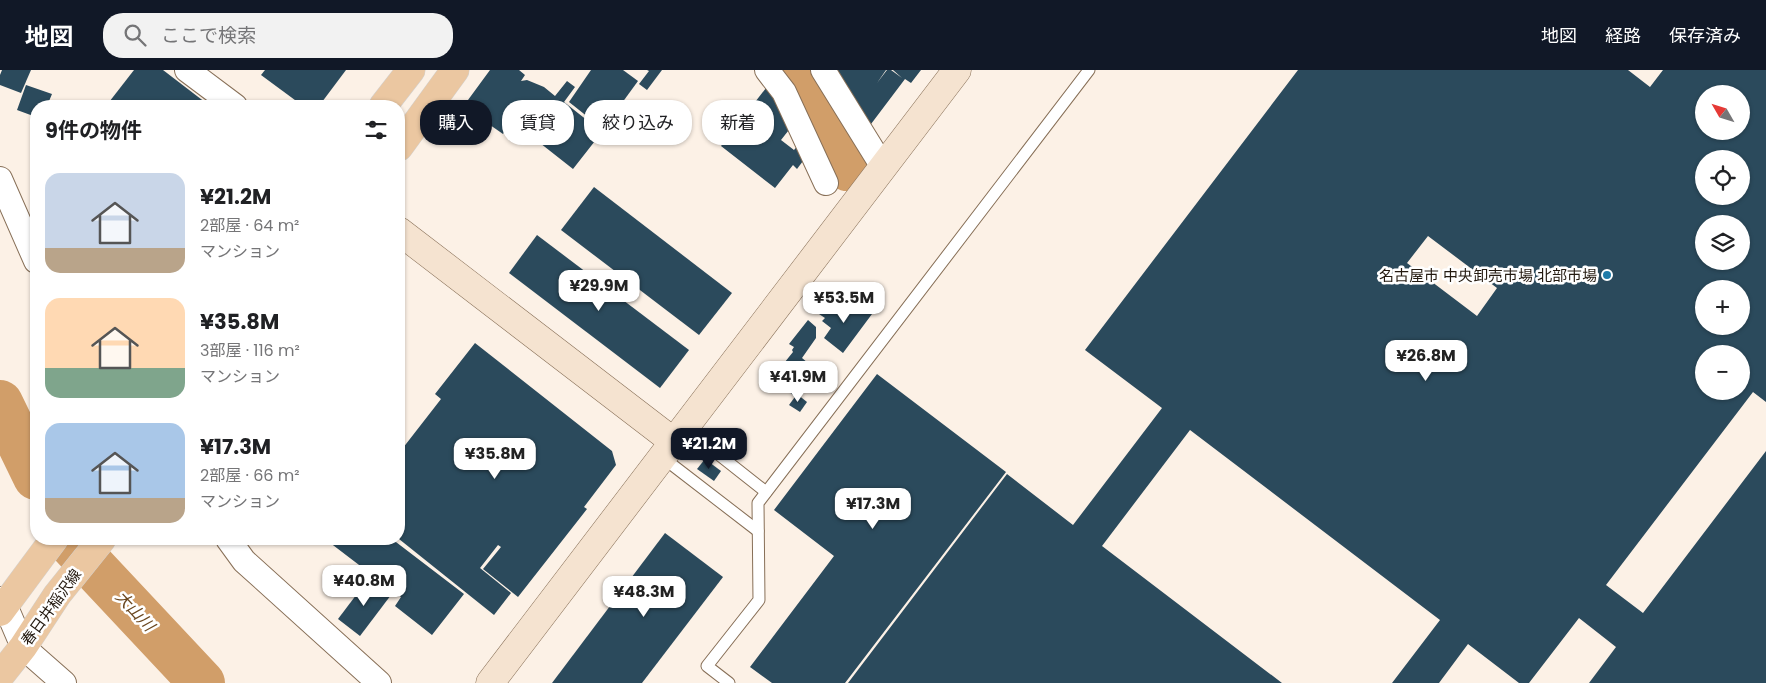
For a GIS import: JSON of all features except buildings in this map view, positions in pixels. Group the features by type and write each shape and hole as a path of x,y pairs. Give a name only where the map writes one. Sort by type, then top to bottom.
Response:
{"main road":[{"path":"388,100 410,70"},
{"path":"405,139 454,70"},
{"path":"2,605 49,545"},
{"name":"春日井稲沢線","path":"0,676 58,595 97,545"}],"street":[{"path":"187,70 227,100"},
{"path":"766,70 784,92 826,183"},
{"path":"823,70 884,167"},
{"path":"490,683 957,70"},
{"path":"0,179 30,247"},
{"path":"405,236 673,442"},
{"path":"232,545 244,561 379,683"},
{"path":"2,605 22,647 64,683"}],"lane":[{"path":"729,683 707,666 759,600 758,503 1089,70"},
{"path":"673,442 766,492"},
{"path":"673,442 758,531"}],"waterway":[{"path":"792,70 847,168"},
{"name":"大山川","path":"0,403 30,465"},
{"name":"大山川","path":"73,545 202,683"}],"place":[{"name":"名古屋市 中央卸売市場 北部市場","path":"1607,275"}]}
